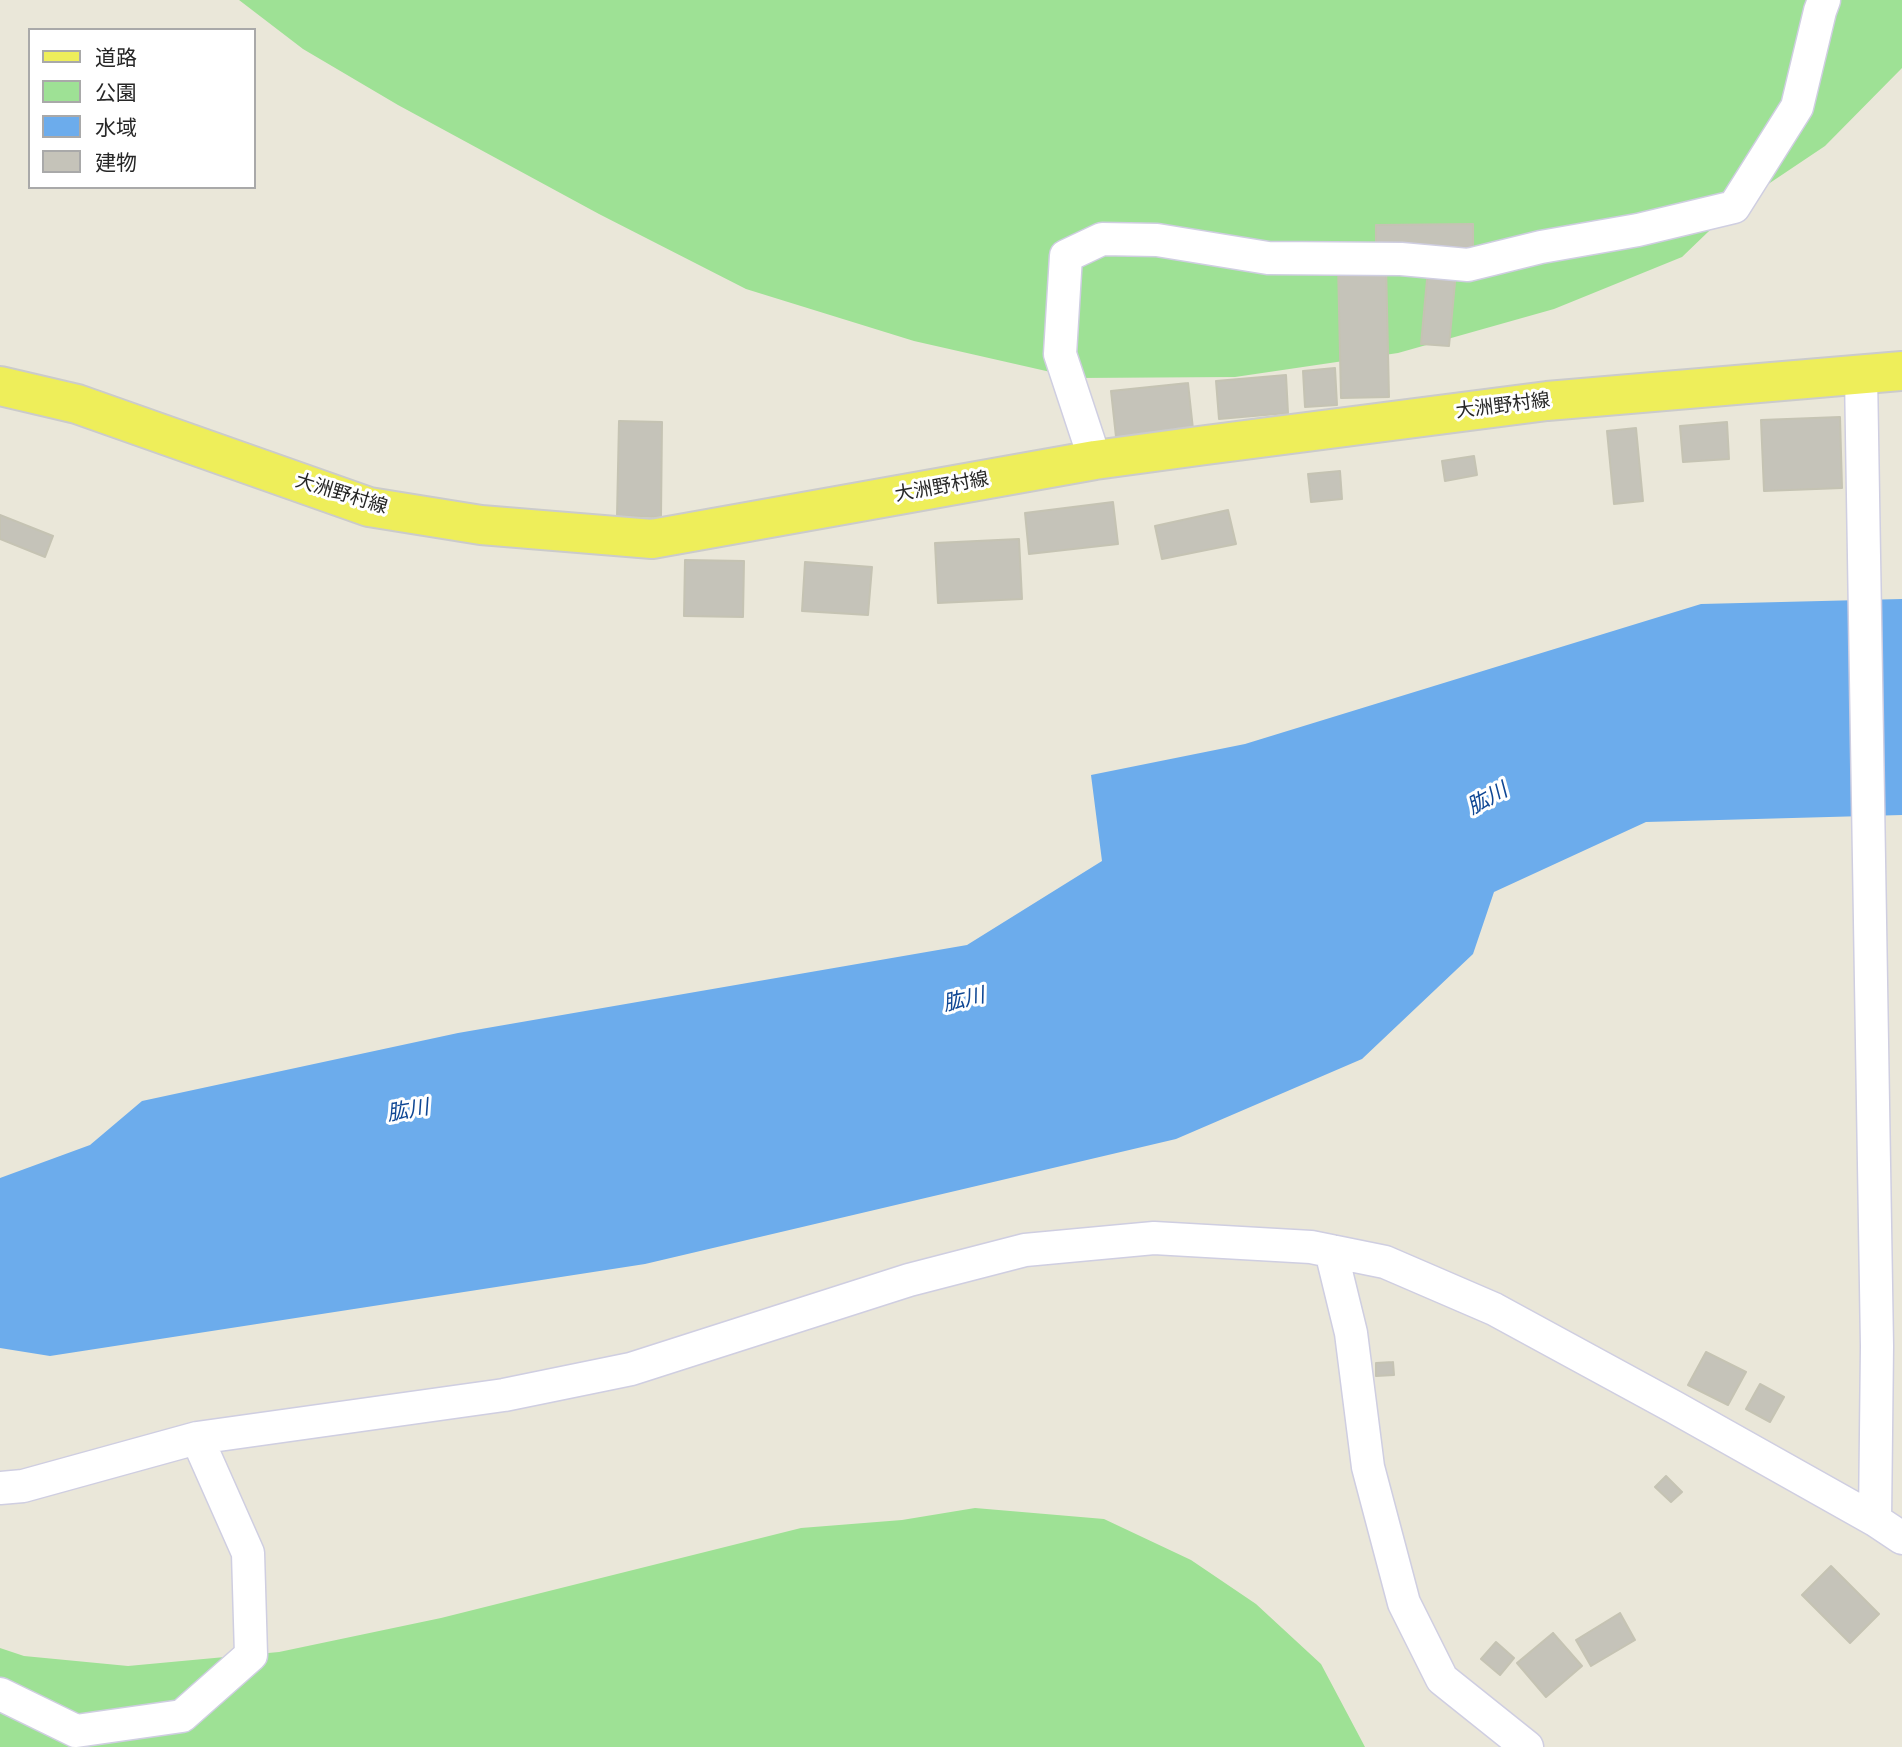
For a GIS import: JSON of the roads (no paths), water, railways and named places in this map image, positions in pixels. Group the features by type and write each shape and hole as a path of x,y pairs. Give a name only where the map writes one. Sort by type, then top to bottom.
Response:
{"main road":[{"name":"大洲野村線","path":"0,386 78,404 369,508 481,525 652,539 1095,460 1547,401 1902,371"}],"street":[{"path":"1095,460 1060,354 1066,256 1102,239 1157,240 1268,258 1401,259 1468,265 1734,207 1797,107 1824,0"},
{"path":"1861,373 1877,1346 1875,1520"},
{"path":"0,1488 23,1486 197,1438 504,1395 631,1369 909,1280 1025,1250 1154,1238 1311,1247 1385,1262 1494,1309 1674,1407 1875,1520 1902,1538"},
{"path":"1331,1251 1351,1333 1368,1467 1405,1603 1442,1679 1527,1747"},
{"path":"0,1694 76,1731 182,1716 251,1655 248,1553 197,1438"}],"water":[{"name":"肱川","path":"1902,599 1902,815 1646,822 1494,892 1473,954 1362,1059 1176,1139 645,1264 50,1356 0,1348 0,1178 90,1145 142,1101 458,1033 967,945 1102,861 1091,775 1245,744 1701,604"}]}
